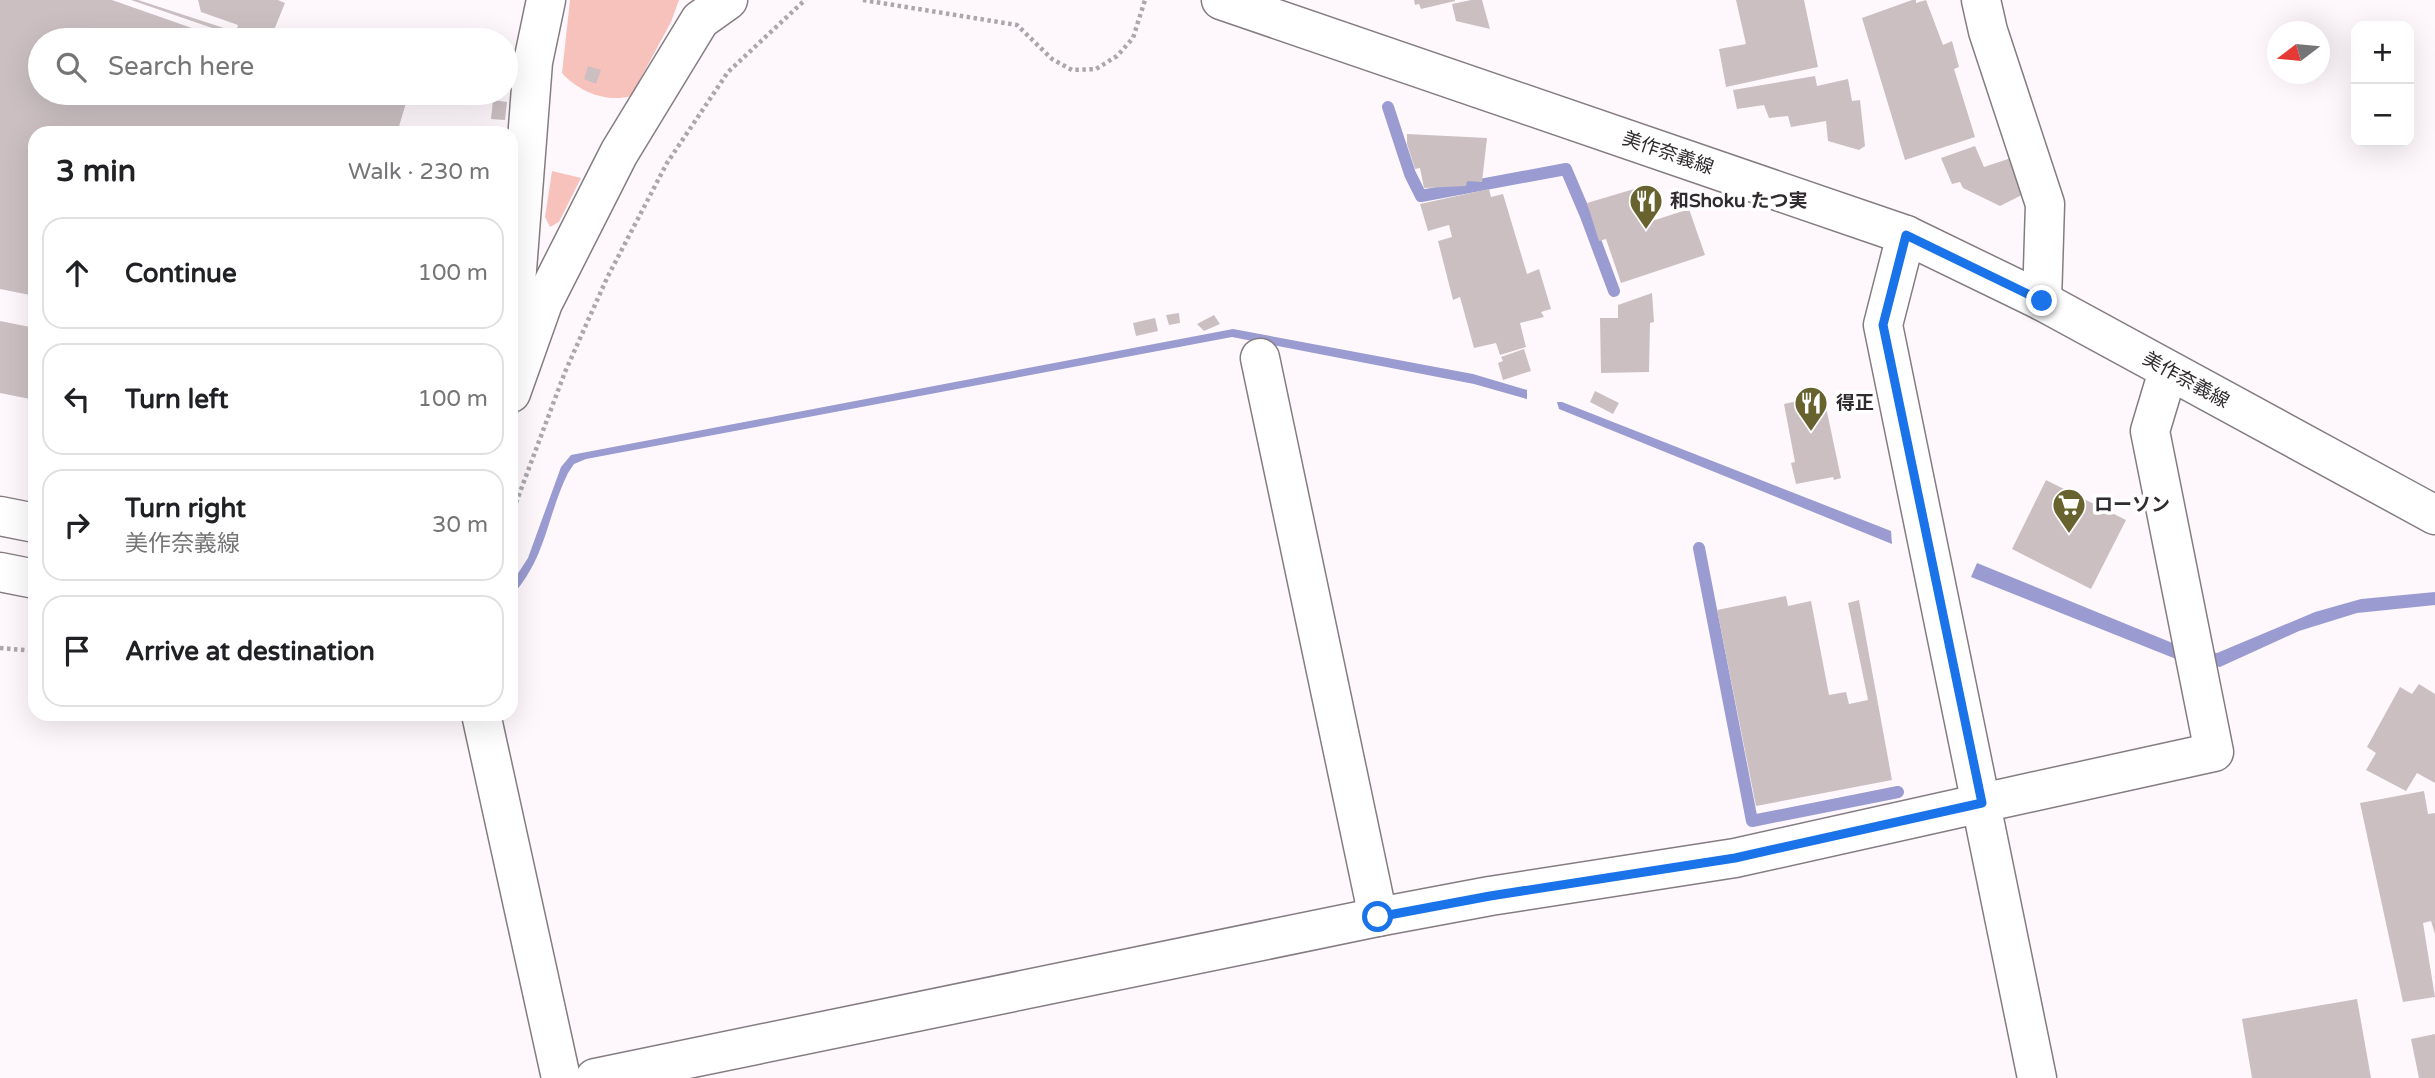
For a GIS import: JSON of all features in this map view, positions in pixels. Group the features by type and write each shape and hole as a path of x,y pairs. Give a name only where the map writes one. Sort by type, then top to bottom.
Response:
{"main road":[{"path":"518,247 533,62 546,0"},
{"name":"美作奈義線","path":"1221,0 1906,235 2042,301 2435,515"},
{"path":"1981,0 1988,32 2045,204 2042,301"},
{"path":"518,373 543,303 619,153 712,7"},
{"path":"1906,235 1883,325 2037,1078"},
{"path":"1260,358 1378,917"},
{"path":"595,1078 1378,917 1490,896 1735,858 2214,752 2150,431 2168,371"},
{"path":"0,516 28,522"},
{"path":"0,572 28,578"},
{"path":"483,721 561,1078"}],"path":[{"path":"518,497 565,372 607,278 667,163 728,72 804,0"},
{"path":"863,0 1017,24 1052,59 1072,70 1096,69 1117,56 1133,38 1145,0"},
{"path":"0,648 28,651"}],"shaded area":[{"path":"570,0 679,0 671,22 631,96 612,98 594,94 577,86 562,73"},
{"path":"552,171 581,178 559,222 550,227 545,217"}],"water":[{"path":"1233,329 1473,374 1527,390 1527,399 1474,384 1232,337 586,459 574,464 568,473 539,552 518,588 518,573 528,558 561,467 571,455"},
{"path":"1557,402 1891,531 1892,544 1559,409"},
{"path":"1977,563 2175,644 2217,653 2315,612 2361,599 2435,592 2435,605 2357,613 2299,631 2220,667 2176,659 1971,577"}],"building":[{"path":"0,0 112,0 192,28 28,28 28,105 405,105 399,126 28,126 28,295 0,289"},
{"path":"131,0 224,28 212,28"},
{"path":"198,0 278,0 285,3 275,28 237,28 238,25 201,12"},
{"path":"1414,0 1455,1 1421,9 1419,4 1415,5"},
{"path":"1482,0 1490,29 1456,21 1452,4"},
{"path":"1736,0 1804,0 1818,67 1726,87 1719,49 1746,44"},
{"path":"1916,0 1916,3 1926,0 1943,45 1952,41 1959,67 1954,69 1975,137 1905,160 1862,18"},
{"path":"588,66 601,70 596,84 584,79"},
{"path":"1815,76 1817,86 1848,79 1852,101 1860,100 1865,146 1859,150 1828,141 1826,121 1791,127 1788,116 1769,118 1764,105 1737,109 1733,90"},
{"path":"492,105 507,105 505,120 491,119"},
{"path":"1407,134 1487,138 1482,182 1467,181 1466,186 1424,188 1420,168 1415,169 1407,144"},
{"path":"1975,146 1984,167 2014,157 2028,192 2000,206 1963,188 1960,182 1952,184 1941,158"},
{"path":"1489,189 1491,197 1503,194 1527,274 1539,269 1551,309 1541,312 1544,317 1520,323 1526,347 1500,355 1496,343 1474,348 1460,297 1453,300 1438,241 1452,237 1449,225 1428,231 1420,204"},
{"name":"和Shoku たつ実","path":"1634,189 1646,223 1689,209 1705,255 1621,283 1606,239 1599,241 1587,203"},
{"path":"1652,293 1654,322 1650,323 1649,372 1601,373 1600,318 1618,318 1618,305"},
{"path":"1179,313 1180,323 1169,325 1166,315"},
{"path":"1214,315 1220,324 1204,331 1197,324"},
{"path":"1155,318 1158,331 1136,336 1133,323"},
{"path":"0,321 28,327 28,399 0,393"},
{"path":"1524,349 1531,371 1503,380 1498,363 1503,361 1501,357"},
{"path":"1595,391 1619,403 1613,414 1590,402"},
{"name":"得正","path":"1823,393 1841,478 1796,484 1791,463 1795,462 1784,404"},
{"name":"ローソン","path":"2046,480 2126,520 2091,589 2012,549"},
{"path":"1786,596 1788,606 1811,601 1829,695 1846,692 1849,704 1868,700 1848,603 1859,600 1892,780 1756,806 1717,610"},
{"path":"2419,684 2435,694 2435,783 2417,773 2406,791 2366,770 2376,753 2367,747 2400,687 2412,694"},
{"path":"2424,791 2428,814 2435,813 2435,934 2431,921 2423,923 2435,997 2403,1002 2360,803"},
{"path":"2357,999 2371,1078 2252,1078 2242,1019"},
{"path":"2435,1034 2435,1078 2419,1078 2411,1039"}],"waterway":[{"path":"1388,107 1410,174 1421,196 1566,169 1614,291"},
{"path":"1699,548 1752,821 1898,792"}],"place":[{"name":"和Shoku たつ実","path":"1646,231"},
{"name":"得正","path":"1811,433"},
{"name":"ローソン","path":"2069,535"}],"route":[{"path":"1378,917 1490,896 1735,858 1982,803 1883,325 1906,235 2042,301"}]}
